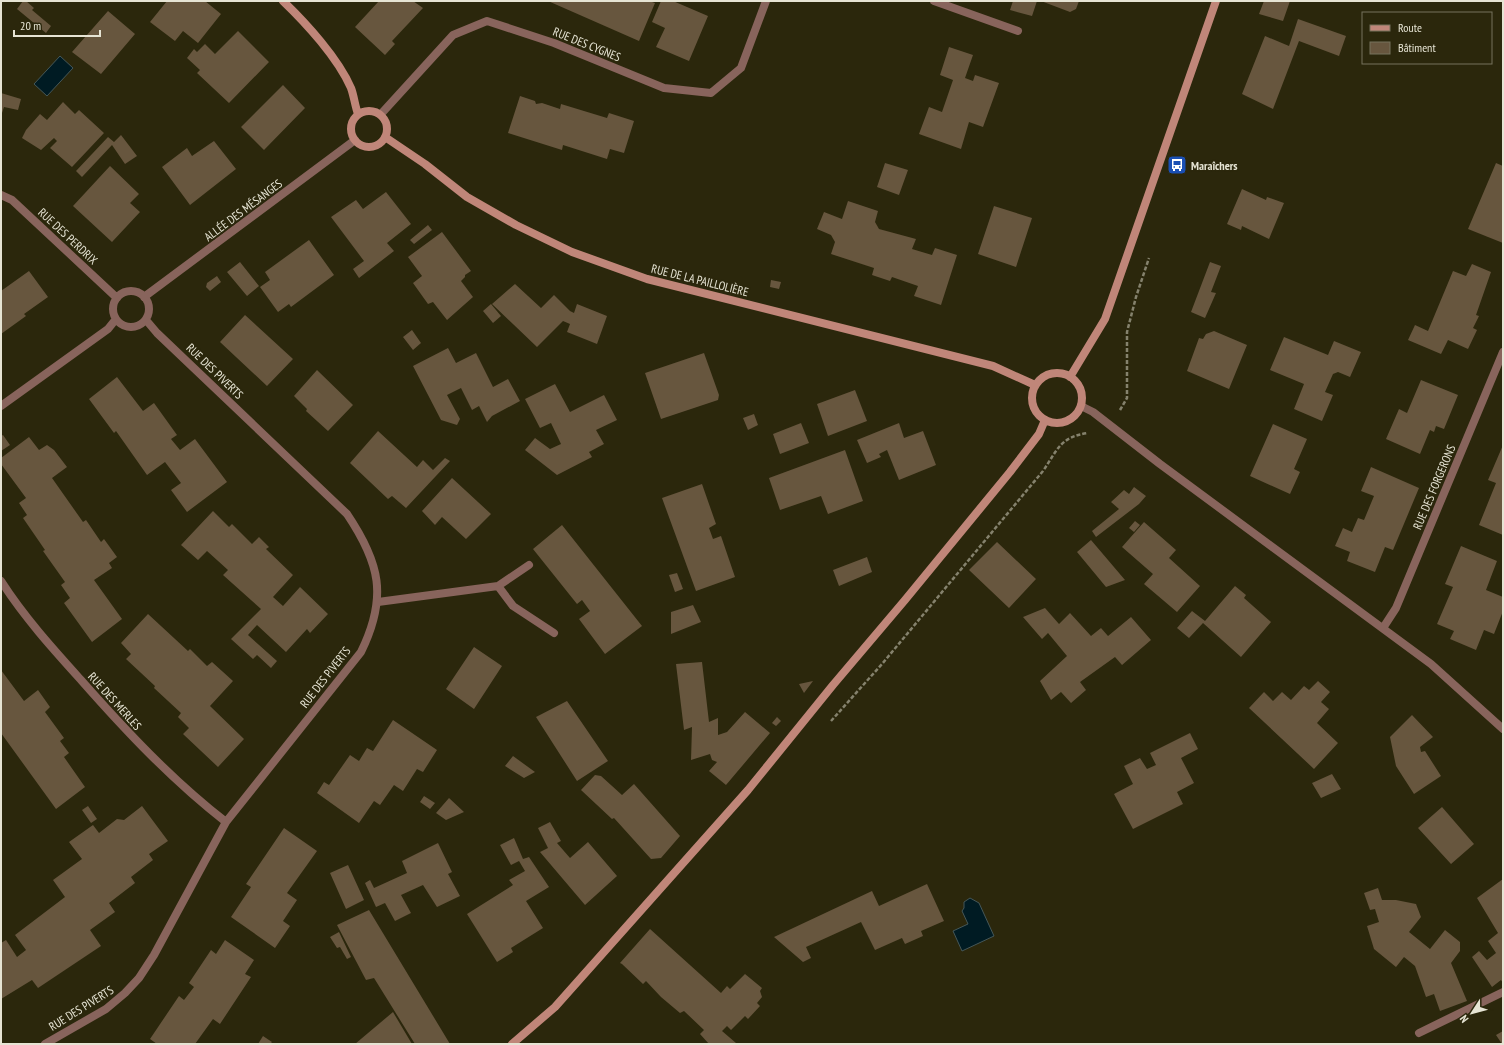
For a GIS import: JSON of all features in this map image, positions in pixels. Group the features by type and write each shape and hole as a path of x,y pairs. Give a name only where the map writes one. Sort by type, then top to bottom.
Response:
{"main road":[{"path":"283,1 300,17 343,72 351,89 358,114"},
{"path":"1070,377 1105,319 1216,1"},
{"path":"369,110 381,114 387,125 385,137 382,142 371,146 365,146 355,140 351,130 354,119 358,114 369,110"},
{"name":"RUE DE LA PAILLOLIÈRE","path":"385,137 424,164 467,197 516,225 572,252 647,279 993,366 1035,385"},
{"path":"1063,374 1070,377 1077,382 1081,389 1080,406 1076,414 1062,422 1053,423 1045,420 1034,409 1032,393 1035,385 1047,375 1063,374"},
{"path":"512,1044 555,1008 748,790 998,486 1039,434 1045,420"}],"street":[{"name":"RUE DES CYGNES","path":"381,114 453,35 487,21 554,43 664,88 711,93 741,68 766,1"},
{"path":"934,1 1018,30"},
{"name":"ALLÉE DES MÉSANGES","path":"144,297 355,140"},
{"name":"RUE DES PERDRIX","path":"1,195 12,200 117,298"},
{"path":"130,291 138,292 144,297 149,307 146,320 134,327 124,326 116,319 113,310 117,298 121,294 130,291"},
{"path":"1,406 108,329 116,319"},
{"name":"RUE DES PIVERTS","path":"45,1044 106,1009 125,993 139,978 154,955 226,822 361,652 371,630 378,602 377,583 373,562 361,535 347,514 157,333 146,320"},
{"name":"RUE DES FORGERONS","path":"1383,628 1396,608 1503,352"},
{"path":"1080,406 1093,412 1109,423 1160,464 1431,664 1503,729"},
{"path":"378,602 498,586 529,565"},
{"name":"RUE DES MERLES","path":"1,581 31,623 129,734 164,770 226,822"},
{"path":"498,586 513,606 554,633"},
{"path":"1419,1033 1503,992"}],"path":[{"path":"829,723 887,658 1043,470 1060,445 1068,438 1077,434 1097,431 1109,423 1120,411 1127,398 1127,332 1136,297 1151,251"}],"water":[{"path":"60,56 73,68 47,96 34,84"},
{"path":"970,898 979,903 994,936 962,951 953,931 968,924 962,911 964,908 964,902"}],"building":[{"path":"23,1 26,1 34,8 32,10 51,26 46,33 17,9"},
{"path":"167,1 205,1 221,14 198,43 183,31 175,41 150,22"},
{"path":"379,1 413,1 423,8 392,41 395,44 385,55 355,27"},
{"path":"548,1 649,1 655,3 639,41"},
{"path":"661,1 673,1 708,16 689,61 656,47 665,28 652,22"},
{"path":"1013,1 1037,1 1032,16 1010,10"},
{"path":"1041,1 1079,1 1076,9 1070,12"},
{"path":"1264,1 1290,1 1283,21 1259,14"},
{"path":"108,11 135,34 101,74 72,52"},
{"path":"1298,19 1346,36 1339,56 1299,41 1273,109 1242,94 1265,36 1289,46"},
{"path":"238,31 269,62 229,103 197,73 200,70 187,58 194,49 197,52 205,44 215,54"},
{"path":"949,47 973,55 965,78 973,81 975,75 999,83 983,127 969,122 961,149 919,134 929,107 942,112 953,80 940,75"},
{"path":"283,85 305,108 264,150 241,127"},
{"path":"1,93 21,99 18,110 4,107 1,116"},
{"path":"520,96 535,101 536,104 542,103 560,109 561,104 607,118 609,113 634,121 624,153 610,149 607,159 563,145 562,150 508,133"},
{"path":"63,102 75,114 79,110 104,133 72,167 50,148 57,141 54,138 41,150 22,138 26,130 40,114 47,120"},
{"path":"121,135 137,156 125,164 112,145 82,177 76,171 108,137 114,142"},
{"path":"214,141 236,169 190,205 162,167 187,148 192,156"},
{"path":"885,163 908,170 899,195 877,187"},
{"path":"1496,163 1503,166 1503,243 1468,229"},
{"path":"110,166 139,194 130,203 140,212 112,242 73,206"},
{"path":"1242,189 1266,200 1267,197 1284,203 1269,239 1242,226 1241,230 1227,224"},
{"path":"386,192 411,224 387,243 394,251 359,278 353,269 364,261 331,217 356,200 363,209"},
{"path":"848,201 878,211 875,222 879,229 916,239 912,249 932,255 935,248 957,255 941,305 914,296 918,286 892,277 890,281 872,275 874,268 831,254 835,242 831,235 817,229 824,212 842,219"},
{"path":"994,206 1032,218 1016,267 978,254"},
{"path":"428,225 432,230 414,244 410,240"},
{"path":"442,232 471,271 465,275 461,281 473,297 447,320 433,302 428,304 413,283 422,276 408,257"},
{"path":"309,240 334,275 291,307 289,304 278,312 260,287 270,280 265,272"},
{"path":"240,262 259,286 247,296 227,272"},
{"path":"1210,262 1221,266 1211,292 1216,293 1205,318 1191,312"},
{"path":"1472,264 1491,272 1476,315 1479,316 1473,328 1477,330 1468,349 1448,340 1441,354 1408,340 1415,325 1428,331 1453,271 1466,276"},
{"path":"29,271 48,297 24,314 26,316 1,334 1,291"},
{"path":"217,276 221,282 210,291 206,287 207,283"},
{"path":"771,280 781,282 779,289 770,287"},
{"path":"515,284 541,308 554,295 574,313 577,304 607,316 597,344 567,332 570,324 563,321 537,347 492,304"},
{"path":"491,304 501,316 493,323 483,311"},
{"path":"245,315 293,359 267,386 220,342"},
{"path":"412,330 421,343 413,350 403,337"},
{"path":"1214,331 1247,345 1229,389 1187,371 1199,338 1203,339 1206,334"},
{"path":"1284,337 1328,355 1334,341 1361,352 1350,377 1338,372 1333,374 1325,392 1333,395 1322,421 1294,409 1304,384 1270,370"},
{"path":"448,348 456,363 476,353 493,387 508,379 520,401 492,416 487,422 479,406 472,410 461,388 447,395 460,419 457,425 441,420 413,366"},
{"path":"704,353 719,395 718,400 661,419 645,373"},
{"path":"317,370 353,405 328,431 306,411 307,409 294,396"},
{"path":"117,377 143,411 154,403 177,435 171,439 180,450 195,439 227,482 187,512 171,490 181,483 165,462 147,475 116,431 114,433 89,399"},
{"path":"1421,380 1458,395 1444,429 1436,426 1434,432 1430,430 1420,454 1386,439 1399,409 1407,413"},
{"path":"555,384 570,412 604,395 617,420 596,430 604,444 589,452 592,457 557,475 525,450 535,438 550,449 561,444 551,423 540,428 525,399"},
{"path":"855,390 867,421 828,436 817,404"},
{"path":"754,414 758,425 748,430 743,418"},
{"path":"801,423 809,443 780,454 773,434"},
{"path":"899,423 904,438 923,431 936,465 899,480 887,450 879,454 881,457 867,463 857,440"},
{"path":"1273,424 1307,439 1294,469 1300,472 1290,494 1250,476"},
{"path":"378,431 417,467 423,460 433,470 445,458 450,461 406,508 392,496 388,499 350,463"},
{"path":"3,435 10,445 1,451 1,436"},
{"path":"29,437 39,450 47,445 54,450 67,467 52,478 83,522 86,520 101,542 104,539 117,557 109,563 112,568 94,580 122,619 92,642 64,603 70,598 61,585 65,582 43,551 45,550 23,518 27,515 19,503 26,498 1,464 1,458"},
{"path":"1503,445 1503,535 1479,525 1496,483 1488,480"},
{"path":"845,450 863,501 828,514 821,496 780,510 769,478"},
{"path":"1371,467 1419,488 1393,550 1385,547 1375,572 1347,561 1350,552 1335,546 1343,528 1352,532 1358,518 1364,520 1374,496 1361,491"},
{"path":"452,478 491,514 466,539 442,517 435,525 422,511"},
{"path":"702,484 716,524 709,528 713,539 721,536 735,577 696,591 662,498"},
{"path":"1134,487 1146,496 1139,504 1096,537 1092,531 1119,509 1111,502 1124,490 1129,494"},
{"path":"213,511 229,527 232,524 252,544 259,537 269,547 266,549 293,575 273,597 283,606 300,587 328,614 310,633 307,629 286,652 257,625 248,635 277,661 271,668 257,655 253,659 231,639 261,609 223,575 228,570 207,551 198,560 181,545"},
{"path":"1135,521 1140,525 1134,532 1129,528"},
{"path":"1144,522 1176,550 1169,558 1200,586 1177,612 1144,584 1153,574 1122,547"},
{"path":"562,525 642,626 605,654 579,619 590,611 582,600 577,604 533,549"},
{"path":"1091,540 1125,580 1106,587 1077,552"},
{"path":"997,542 1036,579 1009,608 969,570"},
{"path":"1461,546 1497,561 1486,590 1503,597 1503,611 1494,634 1484,630 1476,650 1450,639 1454,631 1437,624 1453,587 1445,584"},
{"path":"867,557 872,572 839,586 833,570"},
{"path":"677,573 683,589 675,592 669,575"},
{"path":"1235,586 1246,595 1244,598 1271,622 1241,657 1203,623 1189,638 1177,628 1192,611 1205,621"},
{"path":"693,605 701,622 671,634 671,612"},
{"path":"1045,608 1059,624 1070,613 1091,636 1101,628 1108,636 1131,617 1151,640 1122,665 1115,657 1080,682 1086,690 1071,703 1061,692 1051,700 1040,681 1067,656 1048,633 1042,639 1023,617"},
{"path":"148,614 188,651 190,649 207,666 212,662 233,681 210,706 244,739 218,767 183,734 189,728 178,717 181,713 126,659 131,654 121,643"},
{"path":"474,647 502,666 474,709 446,689"},
{"path":"702,662 709,722 718,718 718,735 727,732 745,712 770,733 726,785 709,771 717,762 712,760 710,754 691,760 692,727 684,730 676,664"},
{"path":"1,670 24,701 38,690 50,707 45,712 64,738 60,741 69,753 64,757 85,787 56,809 1,733"},
{"path":"813,681 804,693 799,684"},
{"path":"1318,681 1330,692 1321,702 1329,709 1317,723 1338,743 1314,769 1249,708 1264,692 1273,701 1282,692 1291,700 1304,686 1309,690"},
{"path":"567,701 608,761 577,781 536,717"},
{"path":"1412,715 1433,737 1420,747 1421,752 1425,751 1441,776 1414,794 1396,766 1390,737"},
{"path":"777,717 781,721 776,726 772,723"},
{"path":"393,720 437,750 423,772 417,769 403,791 394,785 380,805 374,801 359,823 317,793 324,782 329,785 350,755 359,761 367,748 373,751"},
{"path":"1190,733 1198,749 1181,758 1194,783 1177,792 1183,804 1133,829 1114,794 1133,784 1124,766 1140,758 1147,769 1156,765 1150,753"},
{"path":"513,756 535,772 524,778 505,766"},
{"path":"1332,774 1341,789 1321,798 1312,783"},
{"path":"595,775 601,776 622,795 634,784 680,836 661,858 651,859 614,818 612,819 581,790"},
{"path":"424,796 435,803 430,809 420,802"},
{"path":"449,798 464,812 446,820 436,813"},
{"path":"88,806 97,819 91,823 82,810"},
{"path":"142,806 168,841 149,854 153,860 131,877 135,883 109,903 115,912 90,930 101,946 38,988 32,980 1,999 1,943 6,940 17,957 26,950 15,935 65,897 53,880 82,859 69,842 93,825 99,833 117,819 124,820"},
{"path":"1442,807 1474,844 1451,864 1418,828"},
{"path":"550,822 561,841 557,843 570,858 588,842 617,876 585,905 540,852 548,848 538,828"},
{"path":"284,828 317,851 287,893 297,900 283,921 290,926 275,948 231,917 251,887 246,884"},
{"path":"514,838 523,859 529,857 549,887 526,901 543,928 511,948 513,952 497,962 467,914 513,885 509,880 525,871 519,861 511,865 500,845"},
{"path":"438,843 452,872 448,874 460,896 437,907 423,885 401,895 411,913 395,921 385,903 376,907 365,883 370,880 374,888 407,873 402,861"},
{"path":"348,865 364,900 346,909 330,873"},
{"path":"1503,879 1503,983 1501,980 1492,987 1472,957 1479,951 1487,960 1496,953 1488,941 1498,933 1477,898"},
{"path":"927,884 944,921 921,931 923,936 905,944 902,938 875,950 861,922 806,947 811,958 803,962 774,937 872,891 879,906"},
{"path":"1378,888 1382,900 1396,900 1416,904 1421,917 1409,932 1430,949 1445,930 1460,942 1460,951 1451,963 1467,1001 1440,1011 1434,994 1426,997 1415,966 1404,957 1396,967 1374,949 1367,926 1379,922 1375,909 1370,910 1364,893"},
{"path":"369,910 450,1044 415,1044 374,978 366,980 337,925"},
{"path":"650,929 721,993 727,986 730,989 745,974 762,988 760,991 762,997 757,1003 760,1006 748,1019 745,1016 731,1030 727,1026 722,1031 736,1043 709,1044 700,1034 704,1030 684,1011 680,1013 661,997 646,981 643,984 620,963"},
{"path":"339,932 351,957 347,959 340,947 337,948 330,937"},
{"path":"225,940 254,960 245,974 251,977 220,1024 213,1019 195,1044 157,1044 150,1039 179,996 184,1000 194,987 189,983 211,950 216,954"},
{"path":"393,1012 412,1044 355,1044"},
{"path":"1503,1031 1503,1044 1502,1044 1496,1035"},
{"path":"263,1036 272,1042 270,1044 258,1044"}],"place":[{"name":"Maraîchers","path":"1177,165"}]}
